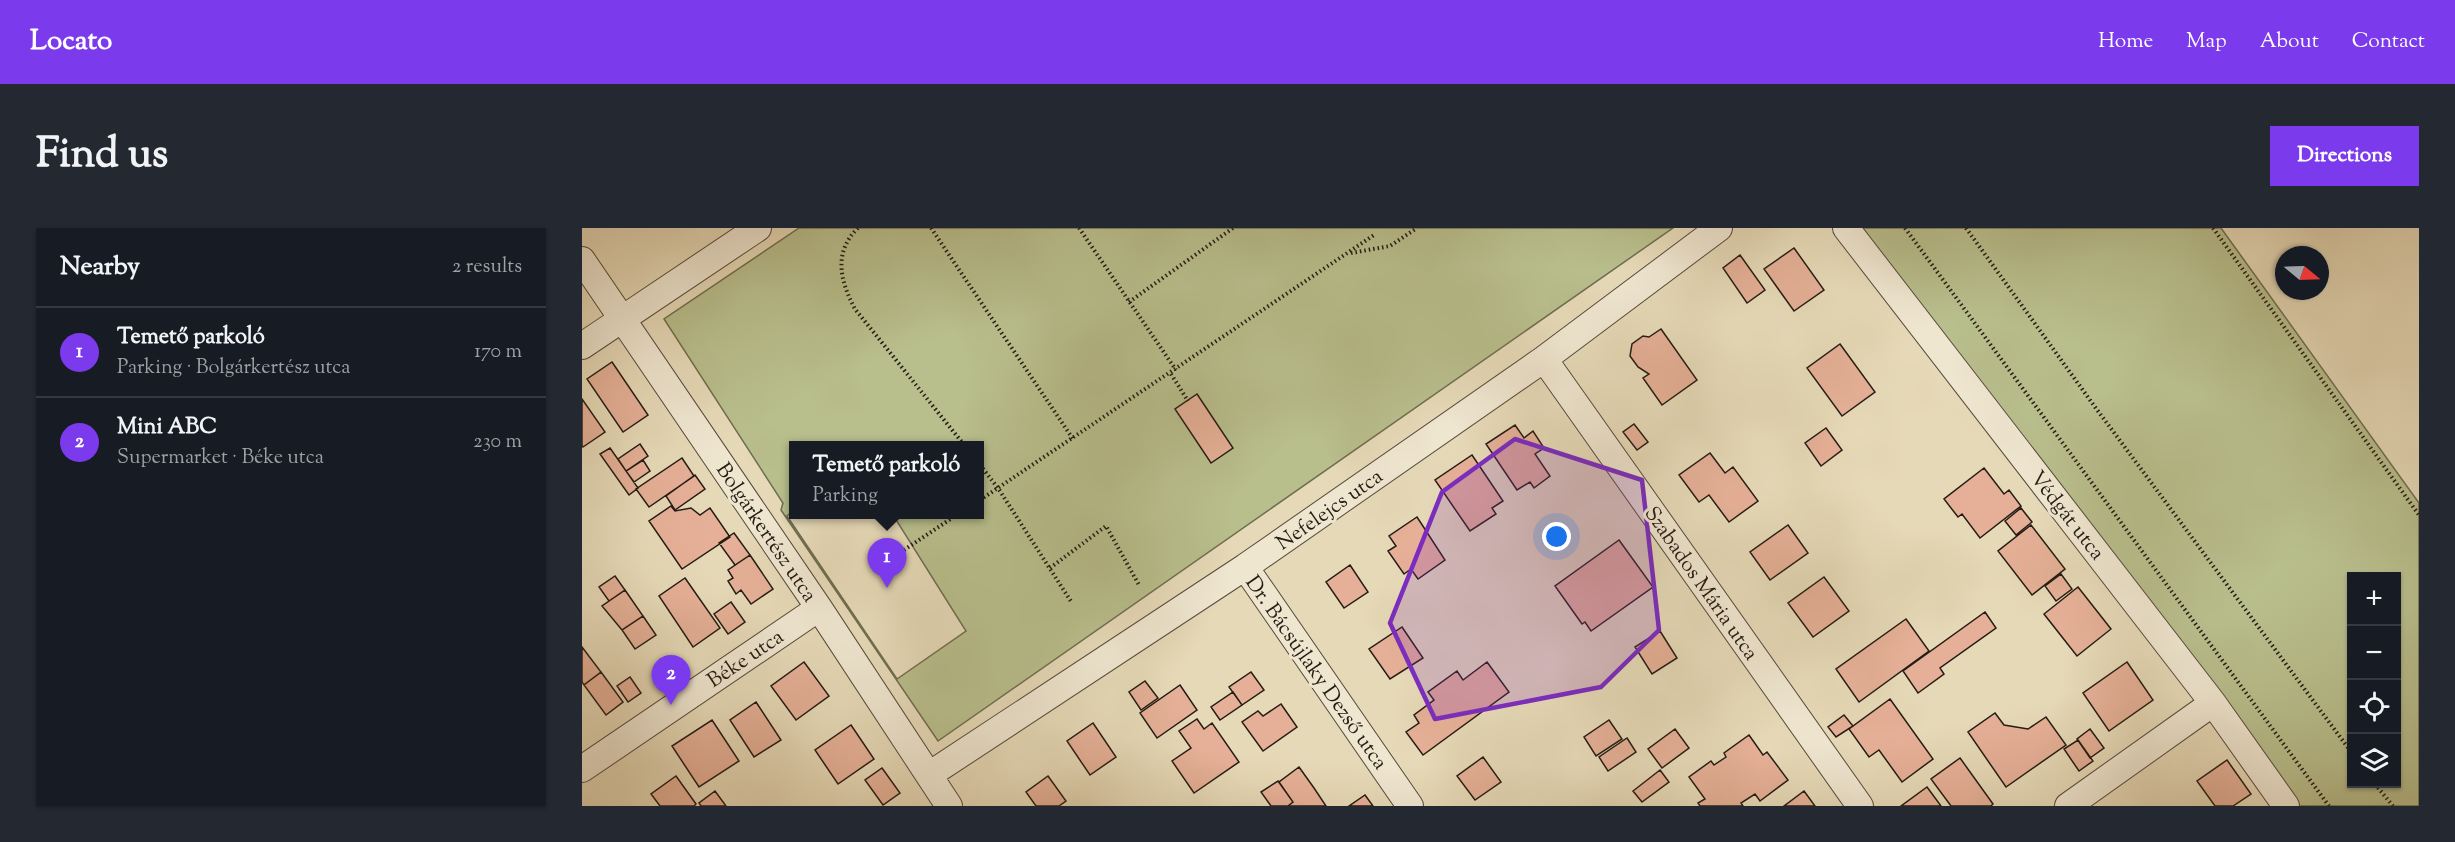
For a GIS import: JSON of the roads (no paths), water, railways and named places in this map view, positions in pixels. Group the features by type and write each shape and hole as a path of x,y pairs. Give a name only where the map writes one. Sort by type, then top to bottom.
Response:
{"street":[{"path":"582,346 758,228"},
{"name":"Nefelejcs utca","path":"929,775 1245,567 1544,359 1719,228"},
{"name":"Védgát utca","path":"1846,228 2213,704 2286,806"},
{"name":"Bolgárkertész utca","path":"582,260 819,608 949,806"},
{"name":"Szabados Mária utca","path":"1544,359 1860,806"},
{"name":"Dr. Bácsújlaky Dezső utca","path":"1245,567 1410,806"},
{"name":"Béke utca","path":"582,769 819,608"},
{"path":"2068,806 2213,704"}],"place":[{"name":"Temető parkoló","path":"887,588"},
{"name":"Mini ABC","path":"671,705"}]}
